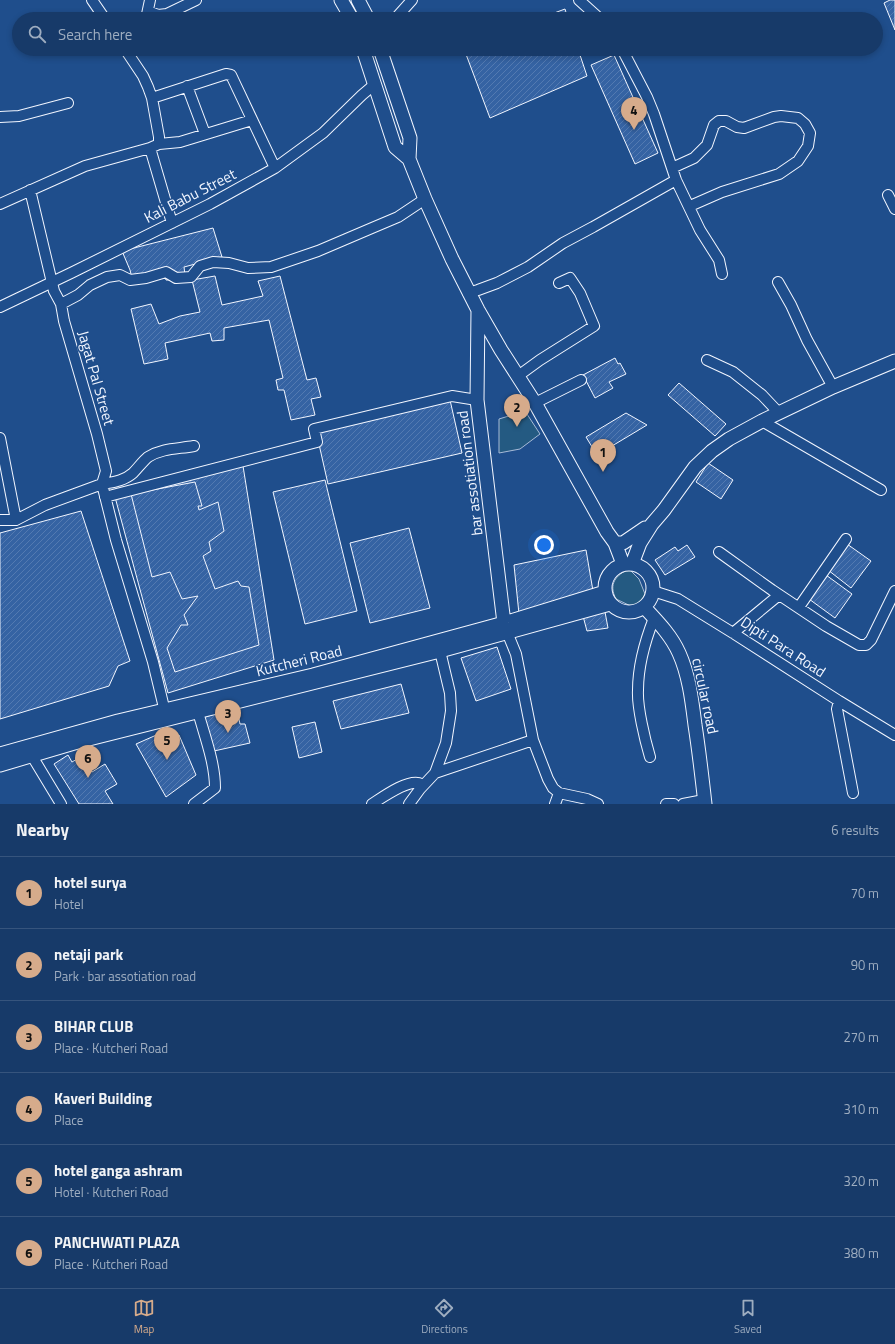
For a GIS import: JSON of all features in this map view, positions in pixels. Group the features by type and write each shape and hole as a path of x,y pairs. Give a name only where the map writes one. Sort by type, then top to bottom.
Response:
{"main road":[{"path":"341,0 348,12"},
{"path":"358,0 364,12"},
{"path":"367,56 395,147 409,159"},
{"path":"382,56 410,138 409,159 425,199 468,293 535,402 606,532 628,564"},
{"name":"bar assotiation road","path":"478,310 477,400 506,628"},
{"path":"628,564 652,524 695,467 712,450 762,421 833,387 895,362"},
{"path":"614,543 623,543 652,524"},
{"path":"628,564 641,567 648,574 652,582 653,591 650,600 644,607 636,611 626,612 618,610 608,598 605,583 608,574 615,568 628,564"},
{"name":"Kutcheri Road","path":"0,754 165,715 313,675 506,628 608,598"},
{"name":"circular road","path":"644,607 671,639 679,653 685,671 692,700 702,774 704,802"},
{"path":"0,765 165,715 198,712 440,651 506,628"}],"street":[{"path":"92,0 100,12"},
{"path":"148,12 150,0"},
{"path":"171,12 196,0"},
{"path":"401,12 412,0"},
{"path":"579,0 592,12"},
{"path":"130,56 143,76 152,98 159,137 154,146 172,222"},
{"path":"625,56 654,114 676,180 690,206 700,230 718,260 722,274"},
{"path":"152,98 226,74 231,75 275,168"},
{"name":"Kali Babu Street","path":"0,307 210,204 275,168 323,133 375,84"},
{"path":"187,86 205,134"},
{"path":"0,117 19,116 68,102"},
{"path":"672,168 694,158 707,145 714,126 719,122 726,121 737,127 744,128 774,117 781,116 798,118 805,124 810,133 808,146 798,160 779,174 722,192 690,206"},
{"path":"0,204 85,166 154,146 180,142 252,120"},
{"path":"468,293 497,283 528,267 563,243 600,224 676,180"},
{"name":"Jagat Pal Street","path":"30,190 54,291 61,304 64,321 97,434 106,471 102,484"},
{"path":"888,195 895,209"},
{"path":"61,304 78,295 90,285 107,277 120,275 130,280 146,278 166,272 176,278 191,277 200,266 212,262 229,263 248,268 271,267 318,251 372,228 398,216 425,199"},
{"path":"518,376 540,360 594,326 580,293 570,278 559,283"},
{"path":"778,282 791,305 807,340 833,387"},
{"path":"707,360 733,372 762,395 779,413"},
{"path":"535,402 582,380"},
{"path":"105,497 317,442 314,429 452,396 477,400"},
{"path":"762,421 881,490"},
{"path":"0,438 16,520"},
{"path":"0,520 16,520 45,505 102,484 124,480 133,474 148,457 170,449 194,446"},
{"path":"102,484 116,540 153,662 165,715"},
{"path":"798,608 846,540"},
{"path":"718,552 798,608 826,626 863,646 871,640 895,590"},
{"name":"Dipti Para Road","path":"653,591 678,599 895,735"},
{"path":"733,633 779,595"},
{"path":"650,757 638,692 642,659 648,634 654,618"},
{"path":"506,628 516,654 533,740 548,779 553,788 560,793 587,798 598,804"},
{"path":"409,804 420,789 435,773 446,743 451,711 450,693 440,651"},
{"path":"839,701 837,709 853,793"},
{"path":"194,804 215,788 215,777 212,763 198,712"},
{"path":"435,773 533,740"},
{"path":"32,756 57,802"},
{"path":"372,804 393,790 408,784 416,782 419,783 420,789"},
{"path":"556,804 560,793"},
{"path":"683,804 704,802"},
{"path":"666,804 674,804"}],"shaded area":[{"path":"525,411 540,434 520,449 499,453 499,419"},
{"path":"629,569 639,579 645,594 642,605 635,608 616,599 613,589 613,584 617,577"}],"building":[{"path":"890,0 895,0 895,30 884,3"},
{"path":"565,9 566,12 557,12"},
{"path":"467,56 580,56 587,76 490,118"},
{"path":"614,56 658,153 635,164 591,65"},
{"path":"213,228 222,257 184,267 185,275 171,280 166,280 163,270 132,278 122,251"},
{"path":"215,276 222,305 263,296 258,281 280,276 307,380 316,378 321,397 311,399 315,415 291,420 284,390 278,390 276,380 283,378 269,320 224,328 224,340 212,341 210,333 165,343 168,359 144,364 131,309 151,304 159,324 180,316 200,312 192,280"},
{"path":"615,358 618,364 620,363 626,374 609,382 613,388 595,398 583,375"},
{"path":"679,383 726,424 715,436 668,395"},
{"path":"450,400 462,453 328,484 316,431"},
{"path":"626,413 647,425 597,455 586,437"},
{"path":"708,463 733,480 721,499 696,482"},
{"path":"243,466 274,660 168,693 115,497"},
{"path":"325,480 357,611 305,624 273,492"},
{"path":"195,482 202,506 198,506 199,510 218,502 224,531 209,542 211,551 203,556 215,589 238,581 241,586 249,587 259,645 175,672 167,648 181,625 188,625 184,615 198,596 182,599 170,572 152,577 131,494"},
{"path":"81,511 130,661 118,666 109,686 0,719 0,533"},
{"path":"409,528 430,608 370,623 350,543"},
{"path":"847,544 871,561 851,588 828,570"},
{"path":"687,545 695,557 665,575 655,560 675,547 678,551"},
{"path":"586,550 593,591 519,614 514,565"},
{"path":"826,575 852,594 835,618 809,599"},
{"path":"605,612 608,628 587,631 583,616"},
{"path":"497,647 511,689 476,701 461,658"},
{"path":"401,684 409,713 341,729 333,701"},
{"path":"237,709 240,724 245,724 250,743 214,751 204,717"},
{"path":"315,722 322,752 299,758 292,727"},
{"path":"161,733 165,742 179,735 196,775 166,797 136,744"},
{"path":"68,755 72,762 82,756 92,772 105,764 117,784 105,791 113,804 79,804 54,764"}],"place":[{"name":"Kaveri Building","path":"634,130"},
{"name":"netaji park","path":"517,427"},
{"name":"hotel surya","path":"603,472"},
{"name":"BIHAR CLUB","path":"228,733"},
{"name":"hotel ganga ashram","path":"167,760"},
{"name":"PANCHWATI PLAZA","path":"88,778"}]}
